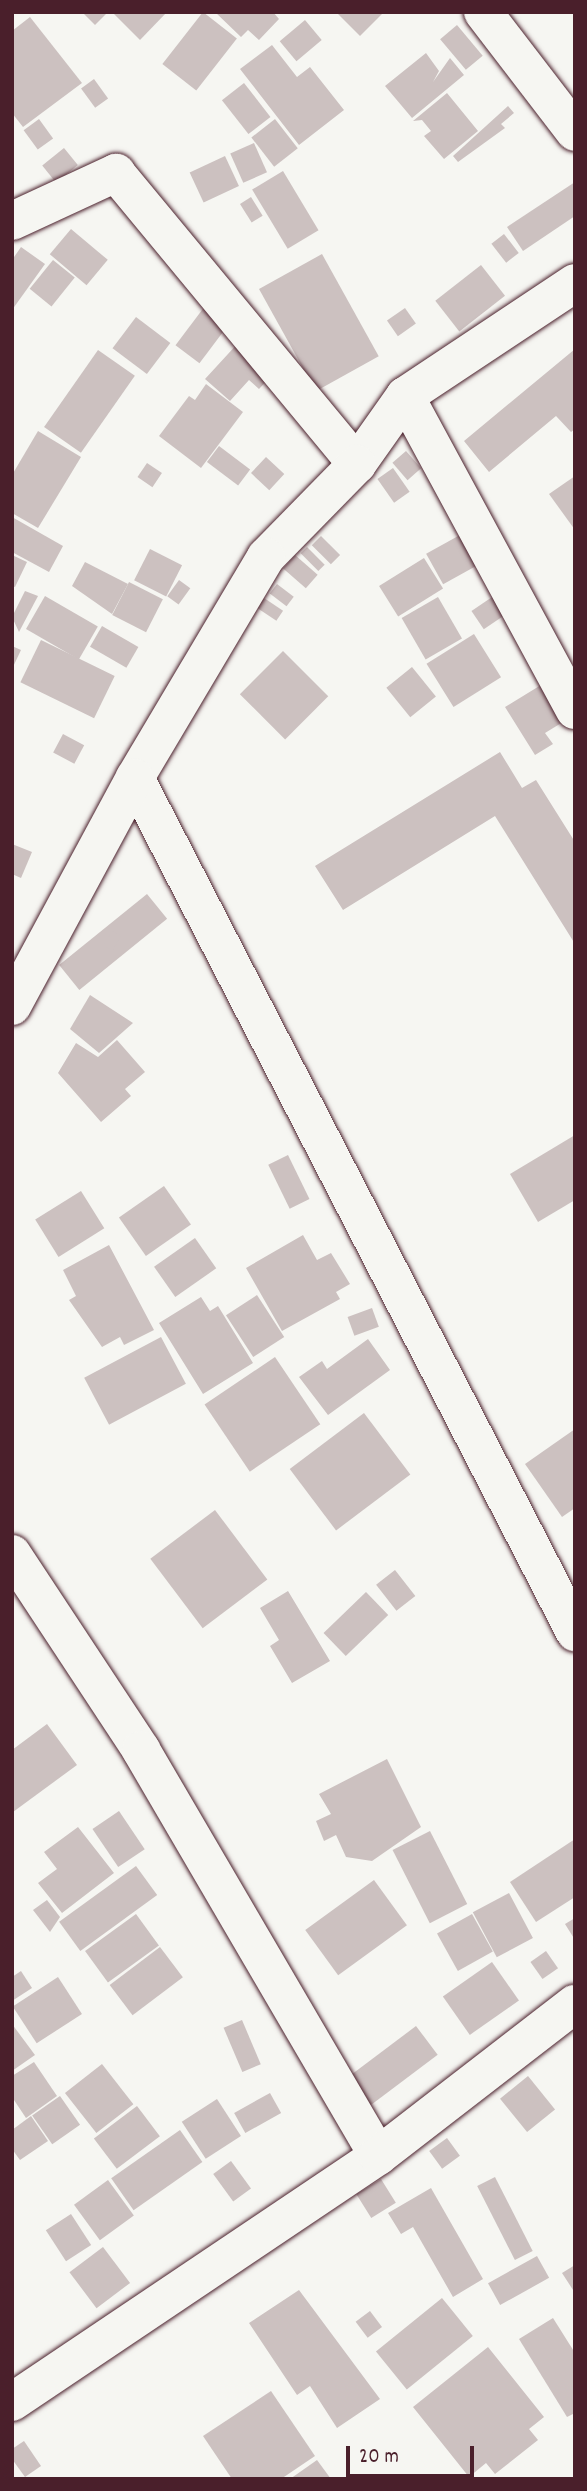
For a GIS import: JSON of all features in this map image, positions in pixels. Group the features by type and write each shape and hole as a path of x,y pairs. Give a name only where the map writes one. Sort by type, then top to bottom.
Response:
{"street":[{"path":"484,12 575,132"},
{"path":"12,221 116,173 356,464"},
{"path":"12,1006 135,778 267,557 356,464 405,396 575,283"},
{"path":"405,396 575,710"},
{"path":"135,778 568,1607"},
{"path":"12,1554 141,1750 378,2157"},
{"path":"12,2402 378,2157 575,2004"}],"building":[{"path":"82,12 108,12 95,25"},
{"path":"112,12 167,12 140,40"},
{"path":"203,12 237,38 196,90 162,64"},
{"path":"215,12 273,12 279,19 259,40 248,30 241,37"},
{"path":"336,12 384,12 360,36"},
{"path":"30,17 82,83 23,127 12,113 12,31"},
{"path":"305,20 322,40 296,61 280,41"},
{"path":"457,25 483,56 466,70 440,39"},
{"path":"272,45 297,77 310,67 344,110 299,145 240,69"},
{"path":"426,53 439,71 433,82 450,58 464,75 412,118 385,86"},
{"path":"94,79 108,98 95,108 81,88"},
{"path":"244,83 270,117 248,134 222,100"},
{"path":"447,93 478,131 444,159 424,136 431,131 422,120 413,121"},
{"path":"508,106 514,113 501,124 505,128 458,162 453,156"},
{"path":"39,119 53,138 38,150 24,130"},
{"path":"275,119 298,148 274,167 251,137"},
{"path":"254,143 267,172 243,183 230,154"},
{"path":"64,148 78,165 56,183 42,166"},
{"path":"225,156 239,186 204,202 190,172"},
{"path":"283,171 319,230 288,249 252,190"},
{"path":"575,182 575,216 523,251 507,227"},
{"path":"251,197 263,216 252,223 240,204"},
{"path":"71,229 108,260 87,285 50,254"},
{"path":"504,234 519,253 506,263 491,244"},
{"path":"21,247 45,264 12,310 12,260"},
{"path":"322,254 379,356 316,391 259,289"},
{"path":"53,260 75,278 51,306 30,289"},
{"path":"481,265 505,296 459,331 435,301"},
{"path":"205,306 229,324 199,363 176,345"},
{"path":"405,308 416,324 398,336 387,321"},
{"path":"136,317 170,343 147,374 113,348"},
{"path":"239,342 274,373 259,389 249,380 230,401 205,379"},
{"path":"575,349 575,429 571,432 556,416 489,472 464,441"},
{"path":"98,350 135,376 81,453 44,427"},
{"path":"206,384 243,412 201,468 159,436 189,396 195,400"},
{"path":"38,431 81,457 38,528 12,513 12,475"},
{"path":"219,446 250,469 238,485 207,462"},
{"path":"406,451 421,468 408,480 392,463"},
{"path":"266,457 284,474 269,490 251,473"},
{"path":"147,463 162,473 152,487 137,477"},
{"path":"393,468 410,492 394,503 377,479"},
{"path":"575,476 575,530 549,494"},
{"path":"12,517 63,546 49,572 12,552"},
{"path":"469,530 486,561 443,584 426,554"},
{"path":"321,536 340,555 331,564 312,545"},
{"path":"307,547 325,565 318,571 301,553"},
{"path":"150,549 182,565 166,597 134,580"},
{"path":"12,555 27,562 15,587 12,586"},
{"path":"295,555 318,575 306,588 283,569"},
{"path":"424,558 443,589 398,617 379,586"},
{"path":"85,562 128,584 112,614 72,586"},
{"path":"179,580 190,588 179,604 167,596"},
{"path":"129,582 163,599 146,632 112,615"},
{"path":"277,584 294,597 287,606 270,594"},
{"path":"25,591 38,596 19,632 12,617"},
{"path":"498,593 510,611 484,629 471,611"},
{"path":"45,596 98,626 79,659 26,629"},
{"path":"438,597 462,639 426,660 402,618"},
{"path":"264,598 283,611 276,621 257,608"},
{"path":"102,626 138,647 126,668 90,647"},
{"path":"474,634 501,677 454,707 427,664"},
{"path":"41,640 115,676 94,718 20,682"},
{"path":"12,646 21,650 12,669"},
{"path":"283,651 328,696 285,739 240,694"},
{"path":"412,667 436,697 410,717 386,688"},
{"path":"541,685 563,722 545,733 553,744 535,755 505,707"},
{"path":"63,734 84,745 74,764 53,753"},
{"path":"500,752 522,788 536,780 575,842 575,944 495,816 343,910 315,866"},
{"path":"12,844 32,852 21,878 12,874"},
{"path":"147,894 167,919 79,990 59,965"},
{"path":"112,931 121,936 113,951 104,946"},
{"path":"90,995 133,1023 99,1053 70,1029"},
{"path":"117,1040 145,1072 125,1089 131,1096 101,1122 58,1073 76,1043 98,1057"},
{"path":"575,1135 575,1200 538,1222 510,1174"},
{"path":"288,1155 309,1199 290,1209 268,1165"},
{"path":"164,1186 191,1225 146,1256 119,1218"},
{"path":"81,1191 104,1228 59,1257 35,1220"},
{"path":"303,1235 317,1260 331,1253 350,1284 336,1292 340,1299 282,1331 246,1268"},
{"path":"195,1238 216,1268 175,1297 154,1267"},
{"path":"109,1245 154,1330 124,1345 120,1337 102,1347 69,1300 76,1296 63,1270"},
{"path":"257,1295 284,1337 253,1357 226,1315"},
{"path":"201,1297 210,1311 218,1306 253,1363 203,1394 159,1323"},
{"path":"372,1308 379,1327 354,1336 348,1317"},
{"path":"161,1337 186,1384 109,1425 84,1378"},
{"path":"368,1339 390,1370 328,1415 299,1377 322,1361 327,1369"},
{"path":"275,1357 320,1424 250,1472 205,1405"},
{"path":"364,1413 410,1474 336,1530 290,1469"},
{"path":"575,1429 575,1508 562,1517 525,1464"},
{"path":"215,1510 267,1579 203,1628 150,1559"},
{"path":"395,1570 415,1596 396,1611 376,1585"},
{"path":"288,1591 330,1661 292,1683 270,1646 279,1640 260,1608"},
{"path":"366,1592 388,1615 346,1656 324,1633"},
{"path":"47,1724 77,1765 13,1812 12,1750"},
{"path":"387,1759 421,1827 372,1861 346,1857 336,1835 324,1841 316,1821 331,1814 319,1794"},
{"path":"119,1811 145,1849 118,1867 92,1829"},
{"path":"78,1827 114,1873 62,1913 38,1883 57,1869 44,1852"},
{"path":"430,1831 467,1904 430,1923 393,1850"},
{"path":"575,1839 575,1897 536,1922 510,1882"},
{"path":"136,1866 157,1895 80,1951 59,1922"},
{"path":"374,1880 407,1925 338,1975 305,1930"},
{"path":"509,1893 533,1938 497,1957 473,1912"},
{"path":"47,1900 60,1917 50,1932 33,1910"},
{"path":"136,1914 159,1946 108,1983 85,1951"},
{"path":"472,1914 493,1952 458,1971 437,1933"},
{"path":"575,1918 575,1940 565,1924"},
{"path":"160,1947 183,1977 133,2015 110,1985"},
{"path":"546,1951 558,1968 542,1979 530,1962"},
{"path":"492,1962 519,2001 470,2035 443,1996"},
{"path":"21,1971 32,1988 12,2001 12,1977"},
{"path":"58,1977 82,2014 37,2043 13,2006"},
{"path":"242,2020 261,2064 242,2072 224,2028"},
{"path":"12,2024 35,2055 12,2071"},
{"path":"416,2026 438,2055 367,2108 345,2080"},
{"path":"34,2062 57,2096 26,2118 12,2097 12,2076"},
{"path":"102,2064 133,2104 96,2133 65,2093"},
{"path":"528,2076 555,2109 527,2132 500,2099"},
{"path":"270,2093 281,2113 245,2133 234,2113"},
{"path":"60,2096 80,2125 52,2144 32,2116"},
{"path":"217,2099 241,2136 206,2159 182,2122"},
{"path":"137,2106 160,2136 117,2169 94,2138"},
{"path":"31,2116 48,2141 20,2160 12,2149 12,2130"},
{"path":"180,2130 202,2162 134,2210 111,2178"},
{"path":"447,2138 460,2156 442,2169 429,2151"},
{"path":"231,2161 251,2189 233,2201 213,2174"},
{"path":"495,2177 533,2251 515,2260 477,2186"},
{"path":"381,2179 396,2203 371,2218 356,2194"},
{"path":"108,2180 134,2216 100,2240 74,2205"},
{"path":"431,2188 483,2279 453,2297 413,2227 401,2234 388,2213"},
{"path":"71,2214 91,2245 66,2261 46,2230"},
{"path":"103,2247 130,2283 97,2308 69,2272"},
{"path":"537,2256 549,2278 500,2305 488,2283"},
{"path":"575,2265 575,2293 562,2273"},
{"path":"299,2290 380,2399 337,2428 310,2386 297,2395 249,2323"},
{"path":"442,2298 473,2336 407,2390 376,2351"},
{"path":"370,2311 382,2327 368,2338 356,2322"},
{"path":"553,2318 575,2353 575,2413 567,2417 519,2339"},
{"path":"488,2347 544,2417 529,2429 538,2440 495,2474 486,2463 469,2477 413,2407"},
{"path":"271,2391 315,2456 281,2479 232,2479 203,2436"},
{"path":"24,2441 41,2466 25,2477 12,2459 12,2449"},
{"path":"317,2460 331,2479 290,2479"}]}
